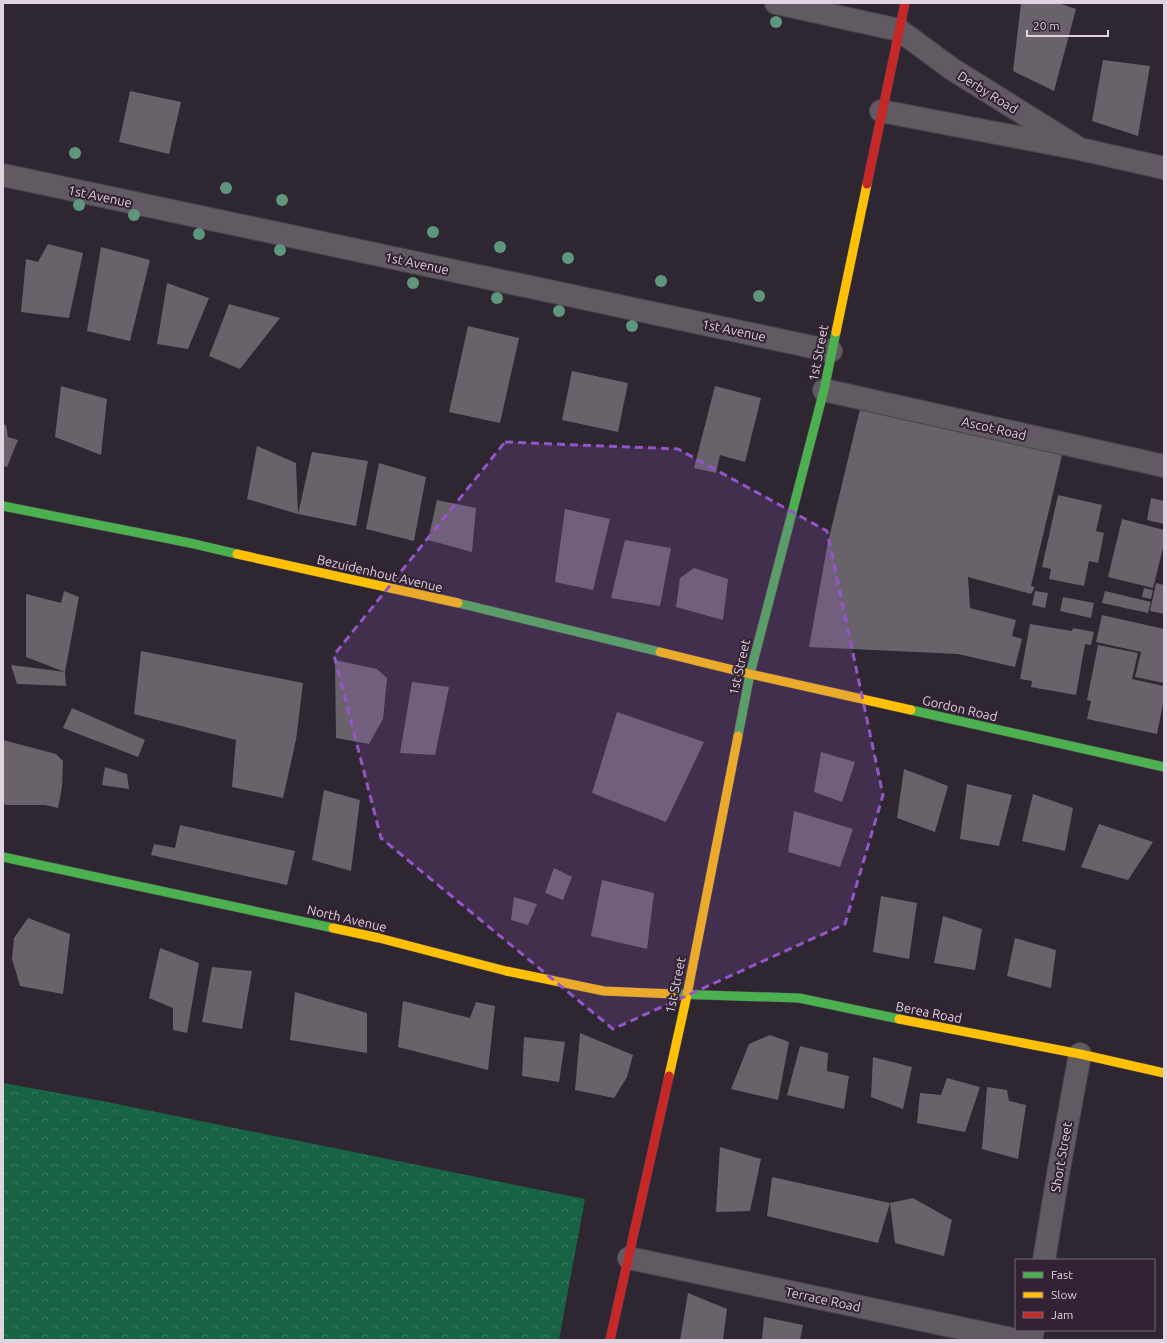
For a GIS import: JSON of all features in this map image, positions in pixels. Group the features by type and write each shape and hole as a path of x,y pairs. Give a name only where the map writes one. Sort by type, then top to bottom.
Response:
{"street":[{"path":"776,3 899,30"},
{"name":"1st Street","path":"610,1340 686,995 750,674 824,390 881,111 905,3"},
{"name":"Derby Road","path":"899,30 952,69 1080,149"},
{"name":"Derby Road","path":"881,111 1080,149 1164,168"},
{"name":"1st Avenue","path":"3,175 831,351"},
{"name":"Ascot Road","path":"824,390 1164,466"},
{"name":"Bezuidenhout Avenue","path":"3,506 190,543 459,603 750,674"},
{"name":"Gordon Road","path":"750,674 1164,767"},
{"name":"North Avenue","path":"3,857 379,938 514,973 604,991 686,995"},
{"name":"Berea Road","path":"686,995 799,998 912,1022 1080,1054 1164,1073"},
{"name":"Short Street","path":"1044,1259 1080,1054"},
{"name":"Terrace Road","path":"629,1258 1018,1340"}],"highlighted area":[{"path":"505,442 678,449 827,531 883,795 845,924 613,1029 381,838 334,655"}],"green space":[{"path":"3,1083 97,1100 585,1199 559,1340 3,1340"}],"building":[{"path":"1021,3 1058,3 1076,9 1054,91 1013,71"},
{"path":"1103,60 1150,66 1138,136 1092,121"},
{"path":"130,91 181,102 169,154 119,142"},
{"path":"48,244 83,253 69,318 21,312 26,259 38,262"},
{"path":"101,247 150,260 130,341 87,331"},
{"path":"167,283 209,298 188,349 157,344"},
{"path":"229,304 280,318 240,369 209,356"},
{"path":"468,326 519,338 500,423 449,412"},
{"path":"572,371 628,383 618,432 562,420"},
{"path":"61,386 107,399 101,455 55,437"},
{"path":"715,386 761,398 745,462 720,455 716,473 694,468"},
{"path":"862,401 1063,451 1031,586 1035,587 1031,594 968,577 970,608 1016,620 1012,636 1022,639 1015,667 958,654 809,647 828,542"},
{"path":"3,424 6,425 8,437 18,440 7,467 3,466"},
{"path":"257,446 296,463 298,514 247,499"},
{"path":"312,452 368,461 356,526 298,514"},
{"path":"379,463 426,477 414,541 366,529"},
{"path":"1058,495 1102,505 1096,531 1104,533 1098,563 1089,561 1084,586 1049,579 1051,569 1042,567"},
{"path":"1151,498 1164,501 1164,524 1147,520"},
{"path":"437,500 476,508 472,552 428,540"},
{"path":"565,509 610,519 593,590 555,582"},
{"path":"1122,519 1164,530 1164,544 1153,588 1108,577"},
{"path":"625,540 671,548 660,606 611,598"},
{"path":"694,568 728,579 723,620 676,607 680,578"},
{"path":"1156,583 1164,585 1164,614 1150,611"},
{"path":"1144,588 1153,590 1151,599 1142,597"},
{"path":"64,591 79,597 65,672 26,657 26,594 61,603"},
{"path":"1035,591 1048,593 1045,608 1032,605"},
{"path":"1105,591 1151,602 1148,613 1102,603"},
{"path":"1063,597 1094,603 1091,618 1060,611"},
{"path":"1102,615 1164,629 1164,683 1135,677 1141,652 1096,642"},
{"path":"1030,624 1072,631 1073,628 1094,632 1091,645 1085,644 1076,695 1031,687 1032,681 1020,679"},
{"path":"1098,645 1138,653 1132,679 1164,686 1164,699 1157,734 1087,719 1091,701 1087,700"},
{"path":"141,651 303,683 296,740 283,798 232,787 236,740 134,714"},
{"path":"335,660 377,669 387,678 383,719 369,744 336,738"},
{"path":"11,665 65,672 66,686 17,684"},
{"path":"412,682 449,687 435,755 400,753"},
{"path":"72,708 145,740 138,757 63,728"},
{"path":"617,712 704,742 666,822 592,793"},
{"path":"3,740 56,754 63,761 62,787 58,808 45,805 6,805 3,802"},
{"path":"821,752 855,762 842,802 814,792"},
{"path":"105,767 127,774 129,789 102,785"},
{"path":"904,769 948,786 935,832 897,818"},
{"path":"967,784 1012,795 999,846 960,839"},
{"path":"324,790 360,800 351,871 312,860"},
{"path":"1033,794 1073,808 1065,851 1022,841"},
{"path":"794,811 853,829 840,867 788,852"},
{"path":"1099,824 1153,842 1128,880 1081,867"},
{"path":"180,825 295,851 287,885 151,855 154,844 175,848"},
{"path":"554,868 572,877 563,900 545,893"},
{"path":"602,880 654,893 647,949 591,936"},
{"path":"881,896 917,903 909,959 873,952"},
{"path":"514,897 537,904 528,925 511,920"},
{"path":"943,916 982,929 975,970 934,963"},
{"path":"28,918 70,934 63,994 20,986 12,959 14,938"},
{"path":"1015,938 1056,950 1051,988 1007,976"},
{"path":"160,948 199,963 187,1033 173,1030 173,1008 149,998"},
{"path":"212,967 252,971 242,1029 202,1022"},
{"path":"295,992 367,1013 367,1053 290,1040"},
{"path":"403,1001 470,1018 476,1002 495,1006 488,1070 398,1047"},
{"path":"580,1033 633,1055 627,1077 614,1098 575,1090"},
{"path":"770,1035 789,1042 778,1100 731,1089 749,1044"},
{"path":"524,1037 565,1042 559,1082 522,1076"},
{"path":"800,1046 828,1053 827,1071 849,1076 844,1109 787,1095"},
{"path":"873,1057 912,1067 903,1109 871,1097"},
{"path":"947,1078 980,1087 965,1132 917,1123 920,1093 941,1095"},
{"path":"987,1087 1007,1090 1009,1101 1026,1105 1018,1159 982,1149"},
{"path":"720,1147 761,1159 750,1211 716,1212"},
{"path":"772,1177 890,1203 878,1243 767,1216"},
{"path":"913,1198 952,1220 944,1256 895,1243 890,1203"},
{"path":"688,1293 727,1309 723,1340 680,1340"},
{"path":"764,1317 803,1325 800,1340 762,1340"}],"traffic: fast":[{"path":"738,736 750,674 824,390 836,332"},
{"path":"3,506 190,543 237,554"},
{"path":"458,603 660,652"},
{"path":"911,710 1164,767"},
{"path":"3,857 333,928"},
{"path":"674,994 799,998 899,1019"}],"traffic: slow":[{"path":"836,332 867,184"},
{"path":"237,554 458,603"},
{"path":"660,652 911,710"},
{"path":"669,1076 687,995 738,736"},
{"path":"333,928 379,938 506,971 604,991 674,994"},
{"path":"899,1019 1080,1054 1164,1073"}],"traffic: jam":[{"path":"867,184 905,3"},
{"path":"610,1340 669,1076"}]}
